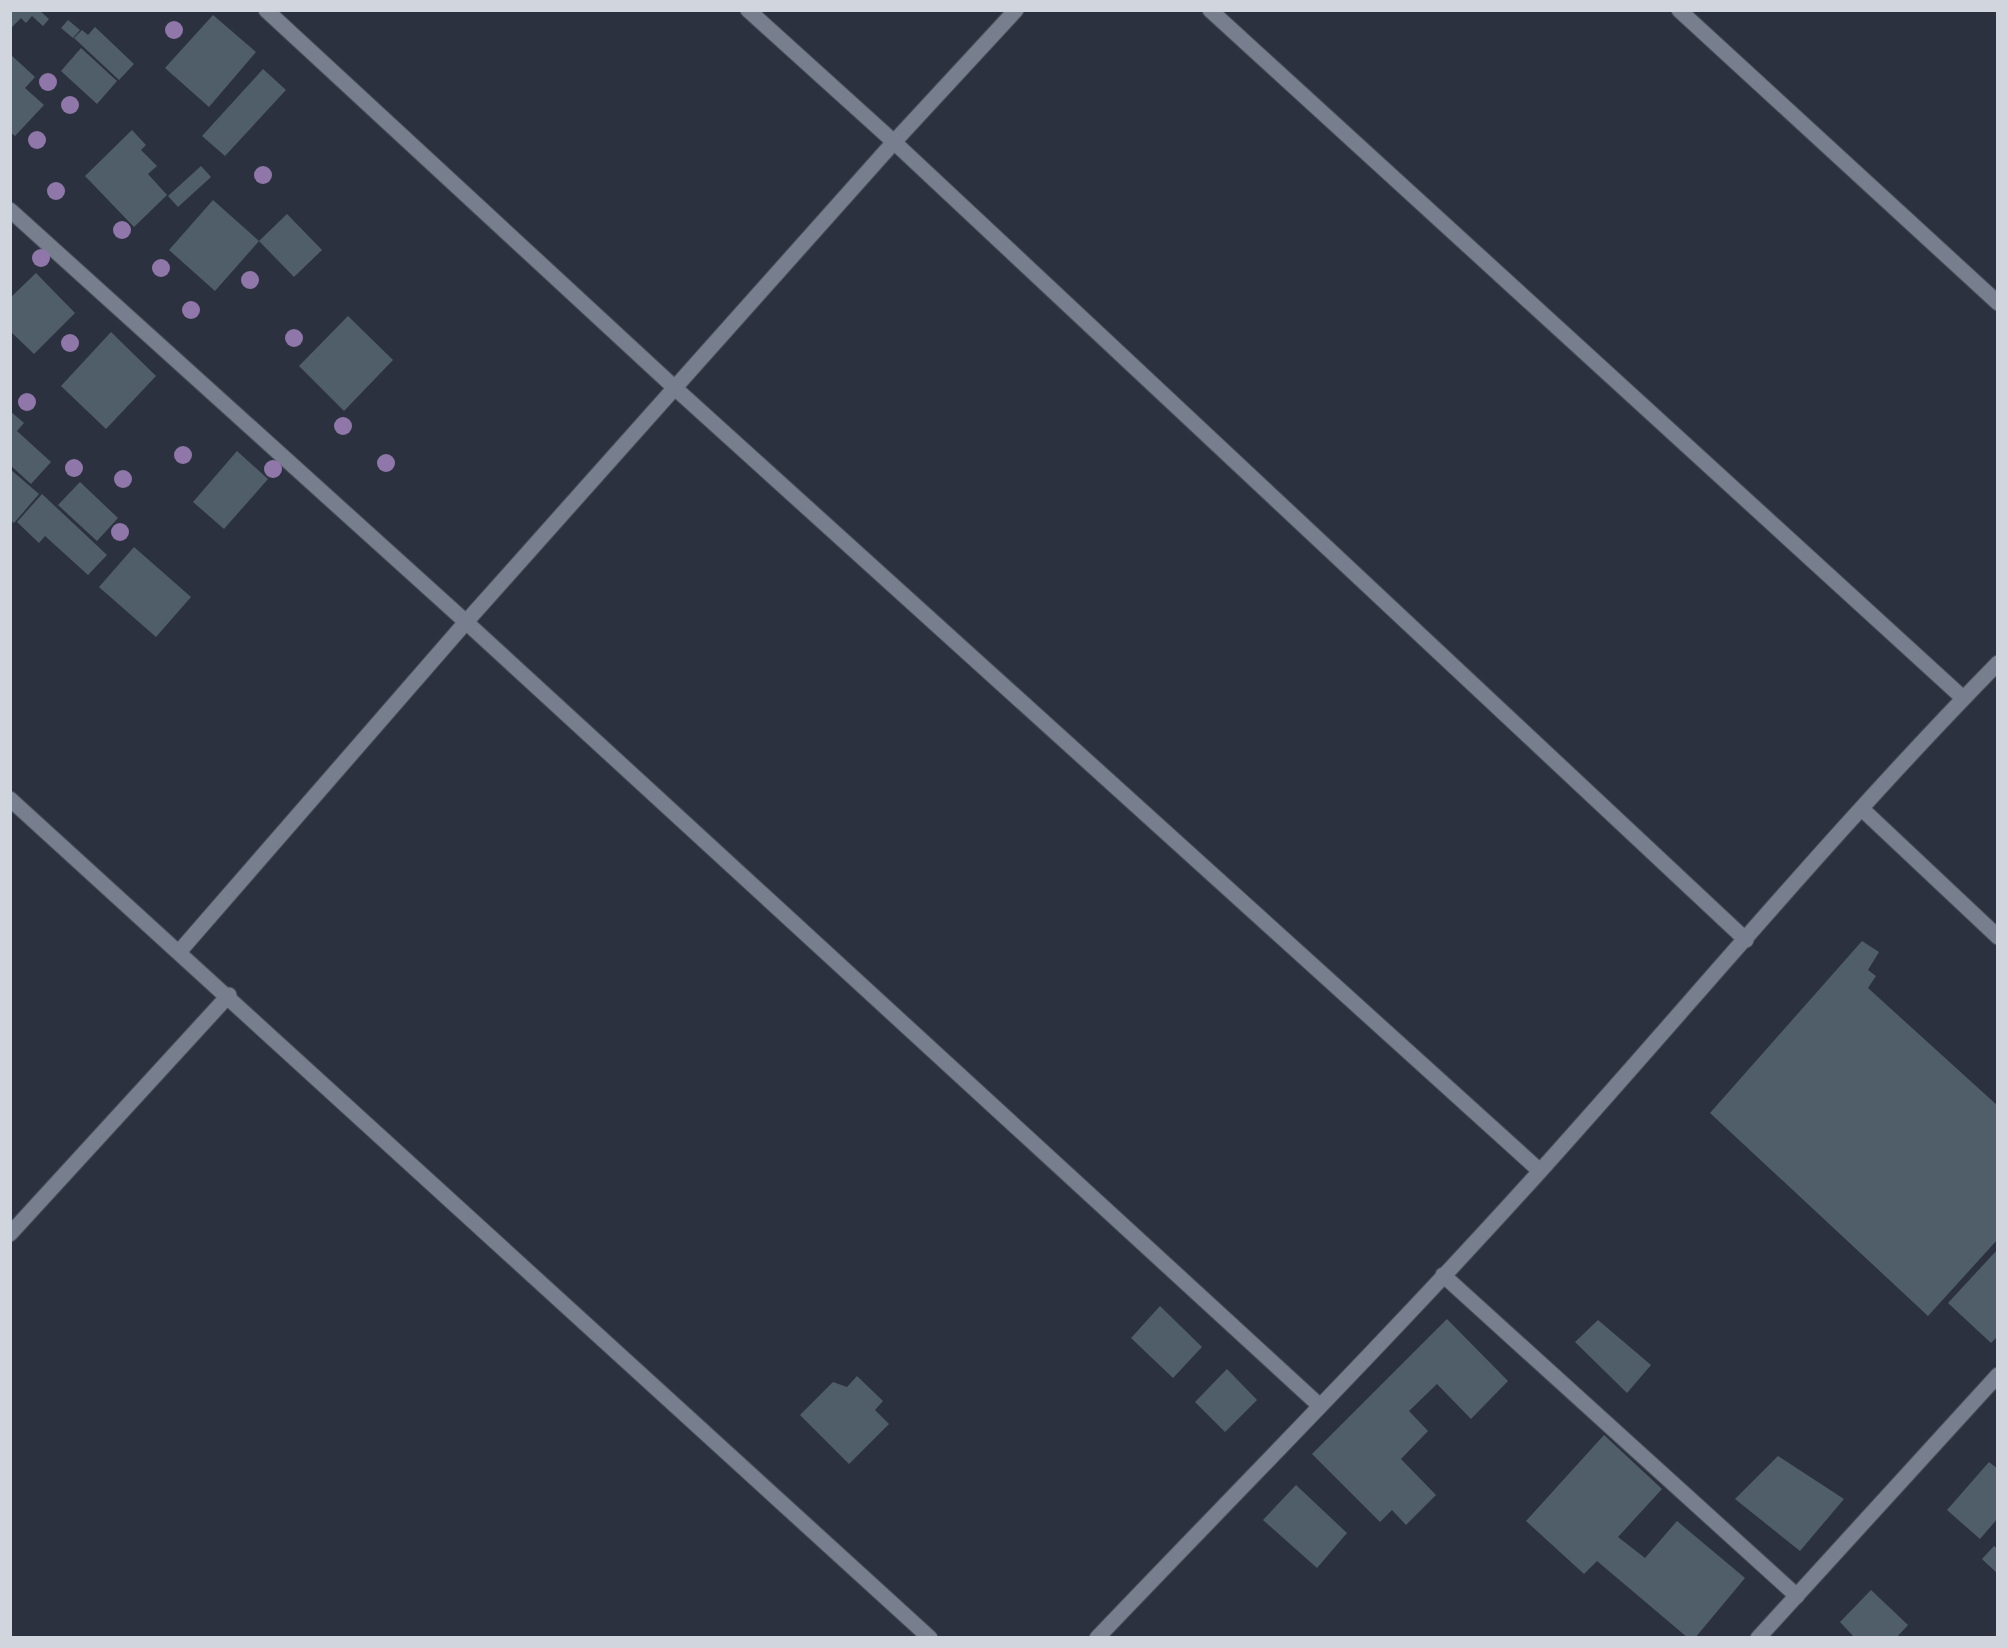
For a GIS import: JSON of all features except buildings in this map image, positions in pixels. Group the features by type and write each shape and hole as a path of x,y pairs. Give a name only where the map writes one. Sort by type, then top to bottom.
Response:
{"street":[{"path":"266,10 676,389 1540,1171"},
{"path":"747,10 894,142 1746,939"},
{"path":"179,952 466,622 894,142 1016,10"},
{"path":"1210,10 1964,698"},
{"path":"1678,10 1998,303"},
{"path":"10,210 466,622 1320,1406"},
{"path":"1097,1638 1320,1406 1540,1171 1862,809 1998,663"},
{"path":"10,799 228,995 930,1638"},
{"path":"1862,809 1998,937"},
{"path":"10,1234 228,995"},
{"path":"1443,1275 1797,1596"},
{"path":"1758,1638 1998,1375"}]}
